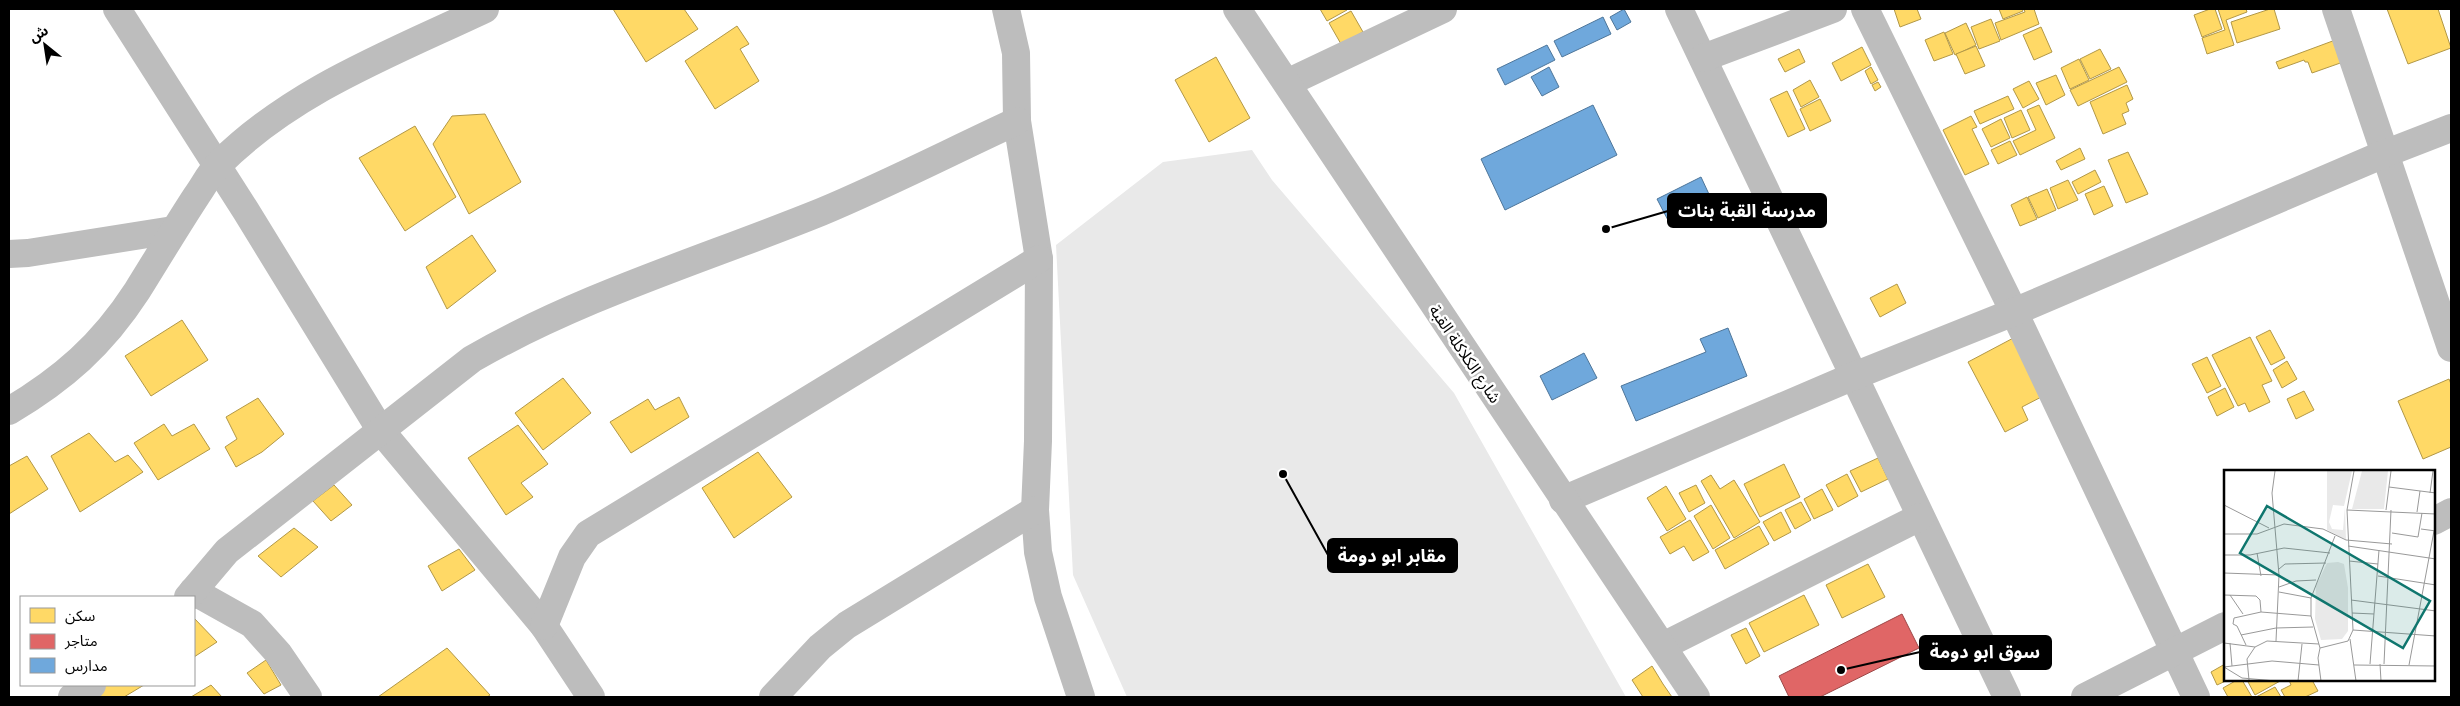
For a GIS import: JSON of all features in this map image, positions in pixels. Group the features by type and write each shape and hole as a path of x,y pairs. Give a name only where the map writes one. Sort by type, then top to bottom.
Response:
{"street":[{"path":"117,9 218,165 380,431 544,626 585,695"},
{"path":"9,411 68,372 95,346 136,293 173,230 218,165 275,116 314,90 485,9"},
{"path":"1006,9 1016,53 1017,121 1039,259 1038,441 1035,510 1038,552 1048,597 1081,697"},
{"name":"شارع الكلاكلة القبة","path":"1237,9 1696,697"},
{"path":"1287,83 1444,9"},
{"path":"1679,9 2007,697"},
{"path":"1703,58 1833,9"},
{"path":"1865,9 2014,312 2196,697"},
{"path":"2336,9 2451,348"},
{"path":"308,697 278,653 252,624 191,594 227,551 472,359 506,339 619,290 822,211 1017,121"},
{"path":"1563,500 1854,376 2014,312 2384,154 2451,128"},
{"path":"9,254 37,252 173,230"},
{"path":"544,626 572,557 588,534 1039,259"},
{"path":"773,697 814,654 847,625 1035,510"},
{"path":"2435,520 2451,512"},
{"path":"1663,646 1920,517"},
{"path":"2085,697 2224,627"},
{"path":"72,697 90,686"}],"shaded area":[{"path":"1252,150 1272,180 1454,393 1626,697 1127,697 1073,575 1056,245 1163,162"}],"building: سكن":[{"path":"613,9 684,9 698,29 646,62"},
{"path":"1320,9 1346,9 1347,10 1327,21"},
{"path":"1894,9 1917,9 1921,19 1900,27"},
{"path":"1999,9 2022,9 2023,11 2003,19"},
{"path":"2024,9 2034,9 2039,24 2001,40 1995,23 2025,12"},
{"path":"2215,9 2222,29 2202,37 2194,15"},
{"path":"2218,9 2246,9 2247,12 2226,20 2234,45 2207,54 2202,38 2225,30"},
{"path":"2274,9 2280,29 2237,43 2231,22"},
{"path":"2387,9 2438,9 2451,48 2408,64"},
{"path":"1351,11 1363,32 1341,44 1329,23"},
{"path":"1991,19 2000,41 1979,49 1971,27"},
{"path":"1966,23 1976,45 1955,55 1945,33"},
{"path":"737,26 749,44 740,49 759,81 715,109 685,61"},
{"path":"2041,27 2052,52 2034,60 2023,35"},
{"path":"1944,32 1953,54 1934,61 1925,40"},
{"path":"2338,39 2346,61 2312,73 2308,62 2304,60 2279,69 2276,62"},
{"path":"1976,46 1985,66 1965,74 1956,54"},
{"path":"1862,47 1871,65 1841,81 1832,63"},
{"path":"1799,49 1805,62 1785,72 1778,59"},
{"path":"2100,49 2111,69 2090,79 2080,59"},
{"path":"1216,57 1250,118 1209,142 1175,80"},
{"path":"2079,59 2089,80 2070,89 2061,68"},
{"path":"1871,67 1878,80 1871,84 1865,71"},
{"path":"2119,67 2127,82 2078,106 2070,90"},
{"path":"2056,75 2065,95 2046,105 2036,83"},
{"path":"1810,80 1819,97 1801,107 1793,90"},
{"path":"2029,81 2039,99 2023,108 2013,89"},
{"path":"1878,82 1881,87 1875,91 1872,85"},
{"path":"2127,85 2133,99 2126,103 2129,111 2122,114 2126,124 2103,134 2090,102"},
{"path":"1787,91 1805,129 1788,137 1770,99"},
{"path":"2008,96 2014,109 1980,124 1974,111"},
{"path":"1820,99 1831,121 1810,131 1800,109"},
{"path":"2039,105 2055,138 2020,155 2013,141 2036,130 2027,110"},
{"path":"2021,110 2030,130 2012,138 2004,118"},
{"path":"485,114 521,182 469,214 433,144 452,116"},
{"path":"1971,116 1977,127 1972,129 1989,164 1965,175 1943,130"},
{"path":"2001,119 2010,138 1991,147 1982,129"},
{"path":"415,126 456,197 405,231 359,158"},
{"path":"2010,141 2017,155 1998,164 1991,150"},
{"path":"2080,148 2085,159 2061,170 2056,161"},
{"path":"2128,152 2148,194 2126,203 2108,160"},
{"path":"2095,170 2101,182 2078,194 2072,182"},
{"path":"2068,180 2078,200 2058,209 2050,188"},
{"path":"2104,186 2113,206 2094,215 2085,194"},
{"path":"2047,189 2056,210 2038,218 2028,197"},
{"path":"2027,197 2037,219 2020,226 2011,205"},
{"path":"472,235 496,271 447,309 426,267"},
{"path":"1897,284 1906,303 1880,317 1870,298"},
{"path":"182,320 208,360 151,396 125,356"},
{"path":"2270,330 2285,358 2271,365 2256,337"},
{"path":"2019,335 2049,393 2022,407 2028,420 2005,432 1968,362"},
{"path":"2250,337 2272,381 2262,385 2270,402 2249,412 2245,403 2238,406 2212,355"},
{"path":"2207,357 2221,386 2207,393 2192,364"},
{"path":"2287,361 2297,379 2282,388 2273,370"},
{"path":"563,378 591,413 543,450 515,413"},
{"path":"2449,379 2451,384 2451,447 2423,459 2398,401"},
{"path":"2225,388 2234,407 2217,416 2208,397"},
{"path":"2304,391 2314,410 2296,419 2287,399"},
{"path":"679,397 689,417 631,453 610,422 648,399 655,410"},
{"path":"258,398 284,434 262,452 236,467 225,447 237,439 226,417"},
{"path":"164,424 172,436 194,424 210,449 158,480 134,443"},
{"path":"518,425 548,464 521,483 533,497 506,515 468,458"},
{"path":"89,433 115,462 128,455 143,472 80,512 51,456"},
{"path":"758,452 792,497 734,538 702,488"},
{"path":"27,456 48,489 9,514 9,466"},
{"path":"1878,458 1888,479 1861,492 1850,471"},
{"path":"1784,464 1800,497 1760,517 1744,484"},
{"path":"1847,474 1858,496 1838,507 1826,485"},
{"path":"1711,475 1720,489 1734,480 1760,522 1734,538 1701,481"},
{"path":"334,485 352,505 331,521 313,501"},
{"path":"1696,485 1705,503 1689,512 1679,493"},
{"path":"1666,486 1686,519 1667,531 1647,498"},
{"path":"1822,489 1833,510 1814,519 1804,499"},
{"path":"1801,502 1811,520 1795,529 1785,510"},
{"path":"1711,505 1730,538 1713,549 1694,516"},
{"path":"1781,512 1791,532 1774,541 1763,522"},
{"path":"1690,520 1709,552 1693,561 1684,546 1670,554 1660,537"},
{"path":"1759,526 1769,544 1725,569 1715,550"},
{"path":"294,528 318,547 281,577 258,556"},
{"path":"459,549 475,570 442,591 428,566"},
{"path":"1868,564 1885,597 1842,618 1826,585"},
{"path":"1804,595 1819,625 1764,652 1749,623"},
{"path":"195,619 217,642 195,656"},
{"path":"1746,628 1760,656 1746,664 1731,635"},
{"path":"447,648 490,695 487,697 378,697"},
{"path":"266,660 281,685 264,694 247,673"},
{"path":"2224,665 2224,681 2226,681 2217,685 2211,672"},
{"path":"1652,666 1672,697 1643,697 1632,680"},
{"path":"2235,681 2243,681 2252,697 2228,697 2223,688"},
{"path":"2248,681 2280,681 2255,695"},
{"path":"2289,681 2313,681 2318,691 2305,697 2285,697 2281,690 2291,685"},
{"path":"211,685 222,697 191,697"},
{"path":"98,686 142,686 124,697 82,697"},
{"path":"2275,687 2281,697 2256,697"}],"building: متاجر":[{"path":"1902,614 1919,648 1820,697 1789,697 1779,676"}],"building: مدارس":[{"path":"1624,9 1631,22 1617,30 1610,17"},
{"path":"1603,17 1611,34 1562,57 1554,41"},
{"path":"1547,45 1555,60 1505,85 1497,69"},
{"path":"1549,67 1559,87 1542,96 1531,77"},
{"path":"1593,105 1617,155 1505,210 1481,159"},
{"path":"1701,177 1714,205 1671,226 1657,199"},
{"path":"1728,328 1747,376 1636,421 1621,386 1706,352 1700,339"},
{"path":"1584,353 1597,378 1552,400 1540,376"}],"place":[{"name":"مدرسة القبة بنات","path":"1606,229"},
{"name":"مقابر ابو دومة","path":"1283,474"},
{"name":"سوق ابو دومة","path":"1841,670"}]}
